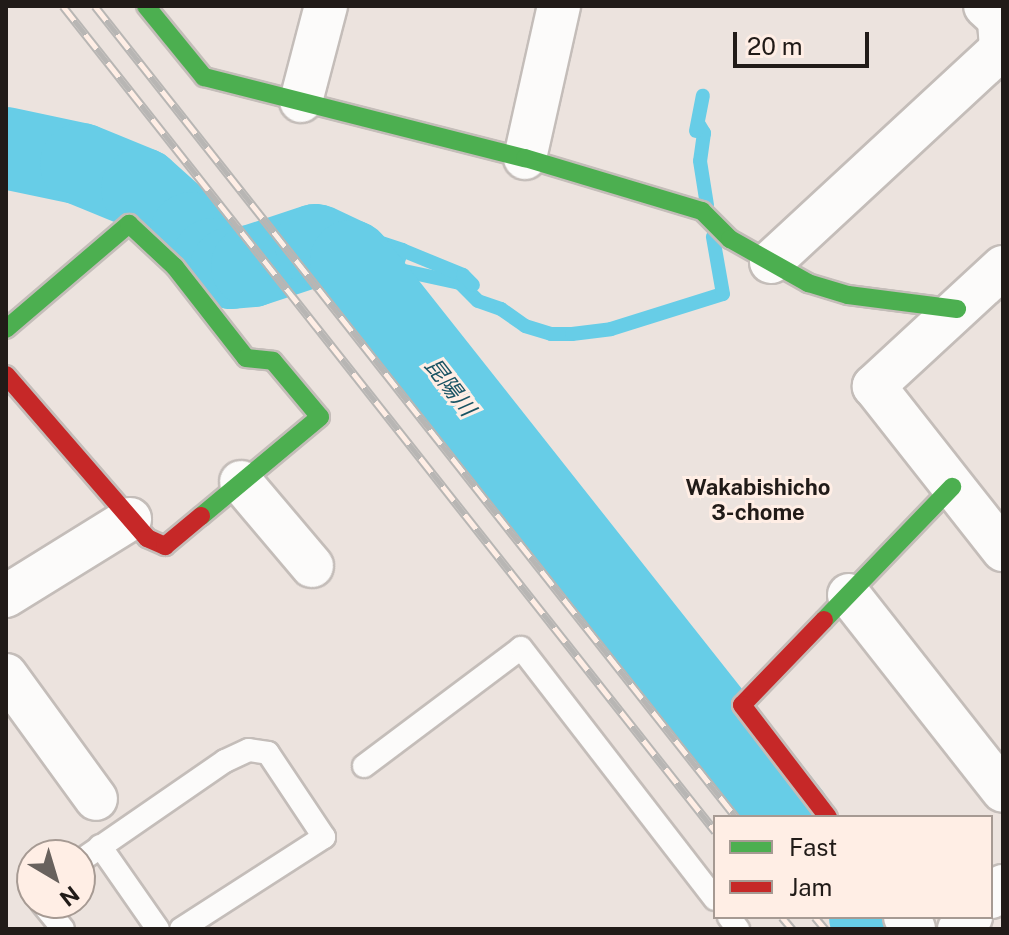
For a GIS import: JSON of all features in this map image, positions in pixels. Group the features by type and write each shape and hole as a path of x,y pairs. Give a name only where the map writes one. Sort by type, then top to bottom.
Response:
{"street":[{"path":"146,6 204,77 525,158 702,211 730,239 808,283 848,295 957,309"},
{"path":"301,101 326,6"},
{"path":"525,158 559,6"},
{"path":"771,262 1001,49 999,19 985,6"},
{"path":"6,329 129,224 175,267 246,358 273,361 320,417 165,546 147,538 6,375"},
{"path":"999,281 957,309 874,386 1003,550"},
{"path":"241,482 312,566"},
{"path":"826,815 742,705 952,487"},
{"path":"6,596 130,519"},
{"path":"849,595 1003,791"},
{"path":"6,675 96,799"}],"lane":[{"path":"364,766 521,648 713,896"},
{"path":"96,849 225,761 249,750 268,753 324,837 181,929"},
{"path":"100,846 158,929"}],"waterway":[{"path":"696,131 703,96"},
{"path":"698,123 704,133 700,161 707,205"},
{"name":"昆陽川","path":"6,148 81,164 142,189 191,233 213,259 231,268 252,266 316,245 351,261 789,815"},
{"path":"316,245 347,237 372,240 402,250 395,269 460,283 478,301 501,309 525,326 551,334 572,334 611,329 723,294 713,237"},
{"path":"402,250 463,275 473,285"},
{"name":"昆陽川","path":"872,919 880,929"}],"railway":[{"path":"63,6 713,828"},
{"path":"95,6 734,815"},
{"path":"784,919 792,929"},
{"path":"817,919 825,929"}],"traffic: fast":[{"path":"146,6 204,77 525,158 702,211 730,239 808,283 848,295 957,309"},
{"path":"6,329 129,224 175,267 246,358 273,361 320,417 201,516"},
{"path":"824,620 952,487"}],"traffic: jam":[{"path":"6,375 147,538 165,546 201,516"},
{"path":"824,620 742,705 826,815"}],"district":[{"name":"Wakabishicho 3-chome","path":"758,500"}]}
